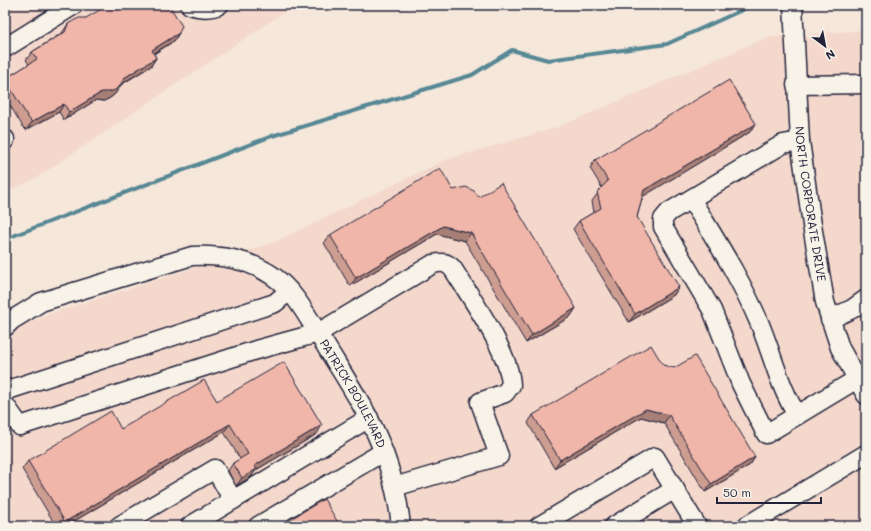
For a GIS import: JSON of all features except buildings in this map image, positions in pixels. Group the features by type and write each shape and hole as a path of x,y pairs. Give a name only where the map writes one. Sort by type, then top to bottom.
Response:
{"street":[{"path":"5,48 74,5"},
{"path":"190,5 197,8 215,7 219,5"},
{"name":"NORTH CORPORATE DRIVE","path":"793,12 800,141 813,233 830,319 840,348 866,395"},
{"path":"796,85 866,84"},
{"path":"800,141 784,144 669,212 663,218 663,227 712,310 740,384 766,434 857,379"},
{"path":"691,199 736,276 759,322 787,399 797,415"},
{"name":"PATRICK BOULEVARD","path":"5,327 12,320 41,302 192,256 214,255 236,259 254,265 273,276 289,291 318,333 369,418 383,452 394,487 402,526"},
{"path":"5,405 20,426 256,350 318,333 433,264 441,262 448,264 453,268 495,339 511,376 511,386 505,393 480,402 499,456 394,487"},
{"path":"5,393 16,388 274,302 289,291"},
{"path":"830,319 852,309 866,299"},
{"path":"190,526 369,418"},
{"path":"258,526 383,452"},
{"path":"746,526 866,454"},
{"path":"539,526 655,456 697,526"},
{"path":"119,526 215,469 233,500"},
{"path":"614,526 675,489"}],"shaded area":[{"path":"5,5 295,5 36,178 5,193"},
{"path":"866,30 866,526 5,526 5,332 49,314 272,243 445,160 558,127 768,37"}],"waterway":[{"path":"5,239 272,136 472,75 512,50 548,60 667,44 753,5"}]}
